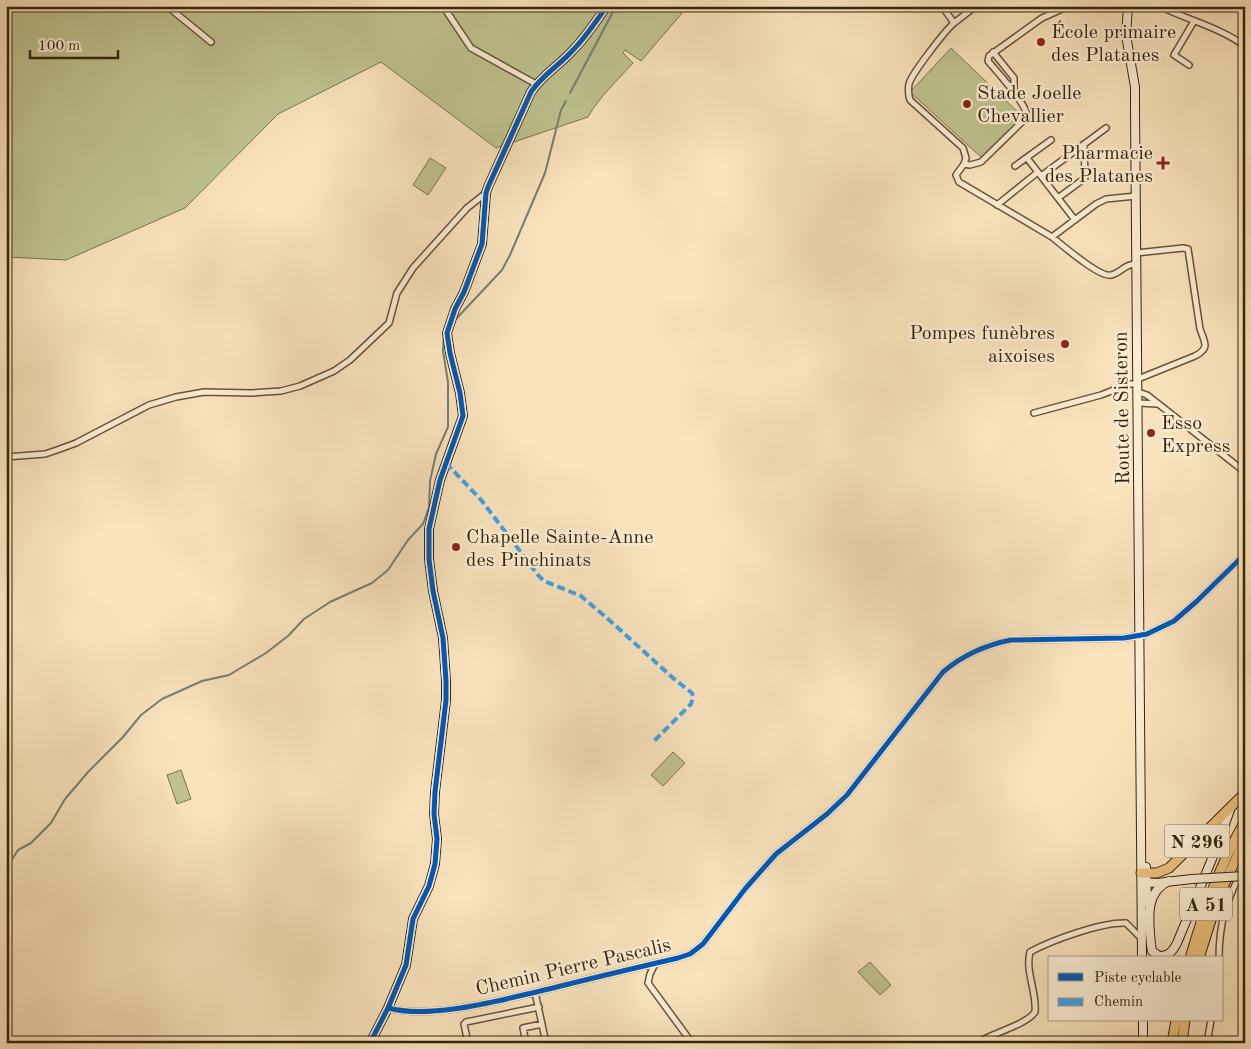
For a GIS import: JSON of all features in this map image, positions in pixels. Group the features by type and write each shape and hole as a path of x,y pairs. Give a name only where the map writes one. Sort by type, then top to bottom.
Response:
{"highway":[{"name":"N 296","path":"1144,877 1158,874 1170,868 1245,793"},
{"name":"A 51","path":"1191,956 1209,896 1221,866 1245,821"},
{"name":"A 51","path":"1200,956 1218,898 1245,839"},
{"path":"1172,1043 1176,1022"},
{"path":"1182,1043 1185,1022"}],"street":[{"path":"167,6 211,42"},
{"path":"443,6 471,48 536,84"},
{"path":"370,1043 388,1008 406,965 413,919 428,886 436,855 435,792 446,700 446,681 443,638 433,591 429,559 430,530 440,480 463,416 447,333 482,244 486,193 501,155 531,92 536,84 572,52 606,6"},
{"path":"942,6 954,23"},
{"path":"976,6 945,31 909,82 908,93 910,100 963,148 966,158 956,175 959,182 1052,237 1106,275 1113,274 1124,266 1136,264"},
{"path":"964,164 970,165 981,162 1027,118 1028,112 988,60 989,56 1042,18 1069,6"},
{"name":"Route de Sisteron","path":"1128,6 1126,35 1135,87 1139,637 1144,956"},
{"path":"1159,6 1234,38 1245,46"},
{"path":"1189,66 1174,55 1194,21"},
{"path":"993,52 1014,78 1014,94"},
{"path":"997,204 1106,128"},
{"path":"1016,166 1051,140"},
{"path":"1058,198 1084,178 1084,144"},
{"path":"1027,158 1075,220"},
{"path":"6,457 45,454 64,448 149,405 176,397 204,392 252,393 281,391 300,386 334,371 350,360 389,323 397,293 413,268 467,208 486,193"},
{"path":"1052,237 1096,204 1106,199 1136,196"},
{"path":"1034,413 1101,396 1129,384 1138,385 1195,356 1205,348 1205,342 1200,329 1188,249 1136,253"},
{"path":"1138,385 1147,395 1245,472"},
{"path":"1138,403 1159,404"},
{"path":"1139,637 1174,622 1245,554"},
{"name":"Chemin Pierre Pascalis","path":"388,1008 402,1012 430,1012 475,1005 690,954 703,944 770,861 792,840 831,811 846,795 943,672 957,660 995,643 1011,640 1139,637"},
{"path":"1169,881 1156,889 1150,902 1151,945 1152,950 1159,956 1165,956 1170,953 1177,943 1232,806"},
{"path":"1219,956 1221,924 1234,885 1245,866"},
{"path":"1144,877 1169,881 1245,876"},
{"name":"Route de Sisteron","path":"1144,877 1141,938 1144,956"},
{"path":"977,1043 1027,1020 1035,1012 1035,999 1028,959 1030,952 1045,944 1112,922 1126,923 1141,938"},
{"path":"654,964 648,983 692,1043"},
{"path":"535,992 546,1043"},
{"path":"468,1043 464,1024 466,1022 539,1007"},
{"path":"1143,1022 1144,1043"},
{"path":"1207,1043 1211,1022"},
{"path":"526,1043 523,1028 542,1024"}],"green space":[{"path":"6,6 688,6 641,61 625,50 623,53 633,63 603,96 588,117 496,148 381,62 278,114 185,208 66,260 6,257"},
{"name":"Stade Joelle Chevallier","path":"951,48 1023,117 982,158 910,92"},
{"path":"430,158 446,168 428,195 413,185"},
{"path":"673,752 685,763 663,786 651,775"},
{"path":"181,770 191,799 177,804 167,775"},
{"path":"870,962 891,985 880,995 858,972"}],"waterway":[{"path":"570,93 616,6"},
{"path":"455,320 502,270 510,255 545,173 561,110 566,101"},
{"path":"6,875 11,861 18,850 31,843 51,823 65,799 141,715 162,699 202,681 229,675 266,653 288,636 304,619 330,602 372,583 388,570 408,540 423,524 429,507 430,481 436,454 448,427 448,382 443,351 444,332"}],"marked path":[{"path":"446,463 482,501 544,581 581,596 692,693 691,704 654,741"}],"cycle path":[{"path":"370,1043 388,1008 406,965 413,919 429,886 435,864 437,839 434,814 435,792 446,700 446,681 443,638 433,591 429,559 429,529 440,480 463,416 447,333 482,244 488,187 531,92 540,80 578,45 607,6"},
{"path":"388,1008 425,1012 468,1007 690,954 703,944 745,889 776,854 827,814 847,795 943,672 951,666 975,652 1011,640 1124,638 1147,634 1174,621 1245,554"}],"place":[{"name":"École primaire des Platanes","path":"1041,42"},
{"name":"Stade Joelle Chevallier","path":"967,104"},
{"name":"Pharmacie des Platanes","path":"1163,163"},
{"name":"Pompes funèbres aixoises","path":"1065,344"},
{"name":"Esso Express","path":"1151,433"},
{"name":"Chapelle Sainte-Anne des Pinchinats","path":"456,547"}]}
